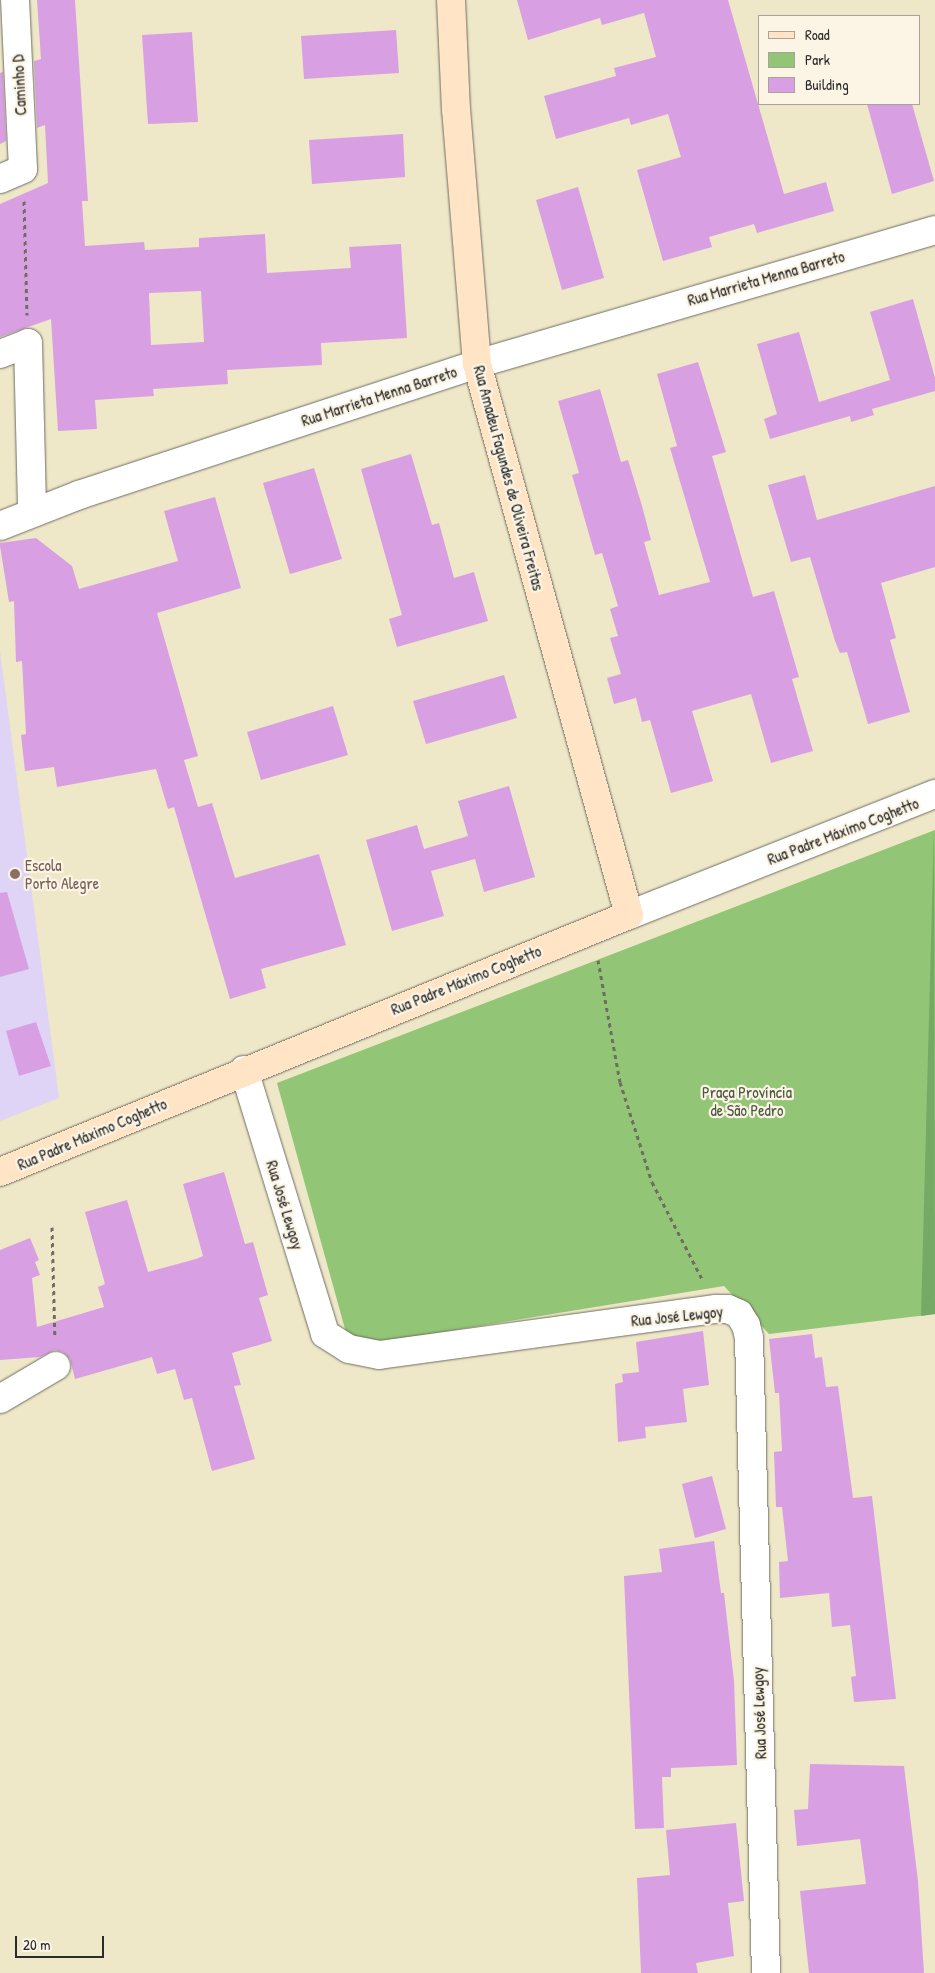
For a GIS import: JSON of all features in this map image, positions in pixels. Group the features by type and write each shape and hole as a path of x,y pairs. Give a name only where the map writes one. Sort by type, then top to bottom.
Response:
{"street":[{"name":"Caminho D","path":"11,174 15,0"},
{"name":"Rua Amadeu Fagundes de Oliveira Freitas","path":"451,0 456,110 476,364 629,915"},
{"name":"Rua Marrieta Menna Barreto","path":"0,526 32,511 476,364 935,230"},
{"path":"0,354 28,343 32,511"},
{"name":"Rua Padre Máximo Coghetto","path":"0,1172 244,1070 592,929 935,794"},
{"name":"Rua José Lewgoy","path":"244,1070 324,1334 349,1349 379,1355 716,1309 728,1309 739,1314 749,1338 766,1973"},
{"path":"0,1399 56,1366"}],"path":[{"path":"11,174 28,343"},
{"path":"592,929 620,1082 650,1173 716,1309"},
{"path":"52,1227 56,1366"}],"shaded area":[{"name":"Escola Porto Alegre","path":"0,651 59,1098 0,1121"}],"green space":[{"path":"934,830 935,1314 921,1316"},
{"name":"Praça Província de São Pedro","path":"935,830 935,1314 769,1334 724,1286 350,1347 277,1083"}],"building":[{"path":"37,0 75,0 88,201 82,201 85,246 144,242 145,250 199,247 199,238 265,234 267,273 351,268 349,247 401,244 407,338 321,343 322,365 227,370 228,384 153,389 154,396 95,400 97,429 58,431 51,319 0,337 0,204 48,183 45,125 37,128 34,61 41,59","holes":["201,291 204,342 151,345 149,293"]},
{"path":"517,0 728,0 784,194 826,182 834,211 757,233 754,224 709,237 712,247 663,261 637,170 681,157 668,114 631,125 629,118 556,139 544,96 616,76 614,68 656,57 644,13 602,25 600,18 528,40"},
{"path":"396,30 399,73 304,79 301,36"},
{"path":"192,32 198,122 148,124 142,35"},
{"path":"3,72 6,141 0,144 0,73"},
{"path":"867,105 912,105 934,181 892,194"},
{"path":"403,134 405,177 312,184 309,140"},
{"path":"578,187 604,278 562,290 536,200"},
{"path":"913,299 935,378 935,391 872,409 874,415 851,422 850,416 770,439 764,419 777,414 757,344 799,332 819,402 890,380 870,312"},
{"path":"698,362 726,452 712,456 753,597 774,591 799,677 792,679 813,751 771,763 751,694 692,711 713,781 671,793 650,720 642,722 636,698 614,704 607,678 621,674 610,638 618,636 610,609 618,606 602,553 595,555 572,475 579,473 558,401 600,389 621,462 628,460 642,506 651,540 644,542 659,595 710,582 670,448 677,446 657,374"},
{"path":"411,454 432,525 439,523 454,578 474,572 488,621 397,647 389,619 402,615 361,469"},
{"path":"314,468 342,559 290,574 263,483"},
{"path":"805,475 817,520 935,486 935,567 881,583 896,638 890,640 910,712 868,724 847,652 840,653 835,641 810,557 791,562 768,485"},
{"path":"215,497 241,588 157,613 198,756 184,760 198,807 212,803 235,878 319,854 346,945 261,969 266,988 230,999 174,807 168,809 156,769 57,787 54,767 25,771 21,735 26,734 22,661 16,662 14,601 9,602 0,546 0,543 36,538 72,566 79,589 178,561 164,511"},
{"path":"504,675 517,718 426,744 413,701"},
{"path":"333,706 348,755 261,780 247,732"},
{"path":"509,786 535,877 484,892 475,859 431,871 444,916 392,931 366,840 417,825 424,849 468,836 458,801"},
{"path":"7,892 29,969 0,977 0,893"},
{"path":"36,1022 51,1066 19,1076 6,1031"},
{"path":"224,1172 245,1244 253,1242 268,1295 259,1298 272,1341 232,1353 241,1385 234,1386 255,1459 212,1471 192,1398 184,1400 175,1369 157,1374 152,1357 75,1379 70,1359 63,1352 55,1350 40,1357 0,1360 0,1250 30,1238 39,1260 35,1262 40,1275 32,1278 37,1327 104,1307 98,1287 105,1284 85,1212 127,1200 148,1272 196,1259 203,1256 183,1184"},
{"path":"703,1331 709,1385 683,1389 687,1422 645,1427 646,1438 618,1442 615,1384 623,1382 622,1374 639,1372 636,1342"},
{"path":"812,1334 815,1358 822,1357 826,1387 838,1386 853,1498 872,1496 896,1699 854,1702 851,1677 856,1676 850,1625 832,1627 829,1593 780,1598 779,1562 788,1561 782,1507 776,1507 774,1452 782,1451 779,1393 775,1393 769,1339"},
{"path":"712,1476 726,1529 695,1538 682,1484"},
{"path":"714,1541 721,1593 724,1593 734,1681 737,1765 671,1768 671,1777 662,1777 664,1828 635,1829 624,1576 662,1572 659,1549"},
{"path":"810,1764 904,1766 918,1881 924,1973 809,1973 800,1891 866,1884 860,1839 797,1846 794,1810 808,1809"},
{"path":"736,1823 744,1901 728,1903 734,1956 696,1963 698,1973 641,1973 637,1878 670,1875 666,1830"}],"place":[{"name":"Escola Porto Alegre","path":"15,874"}]}
